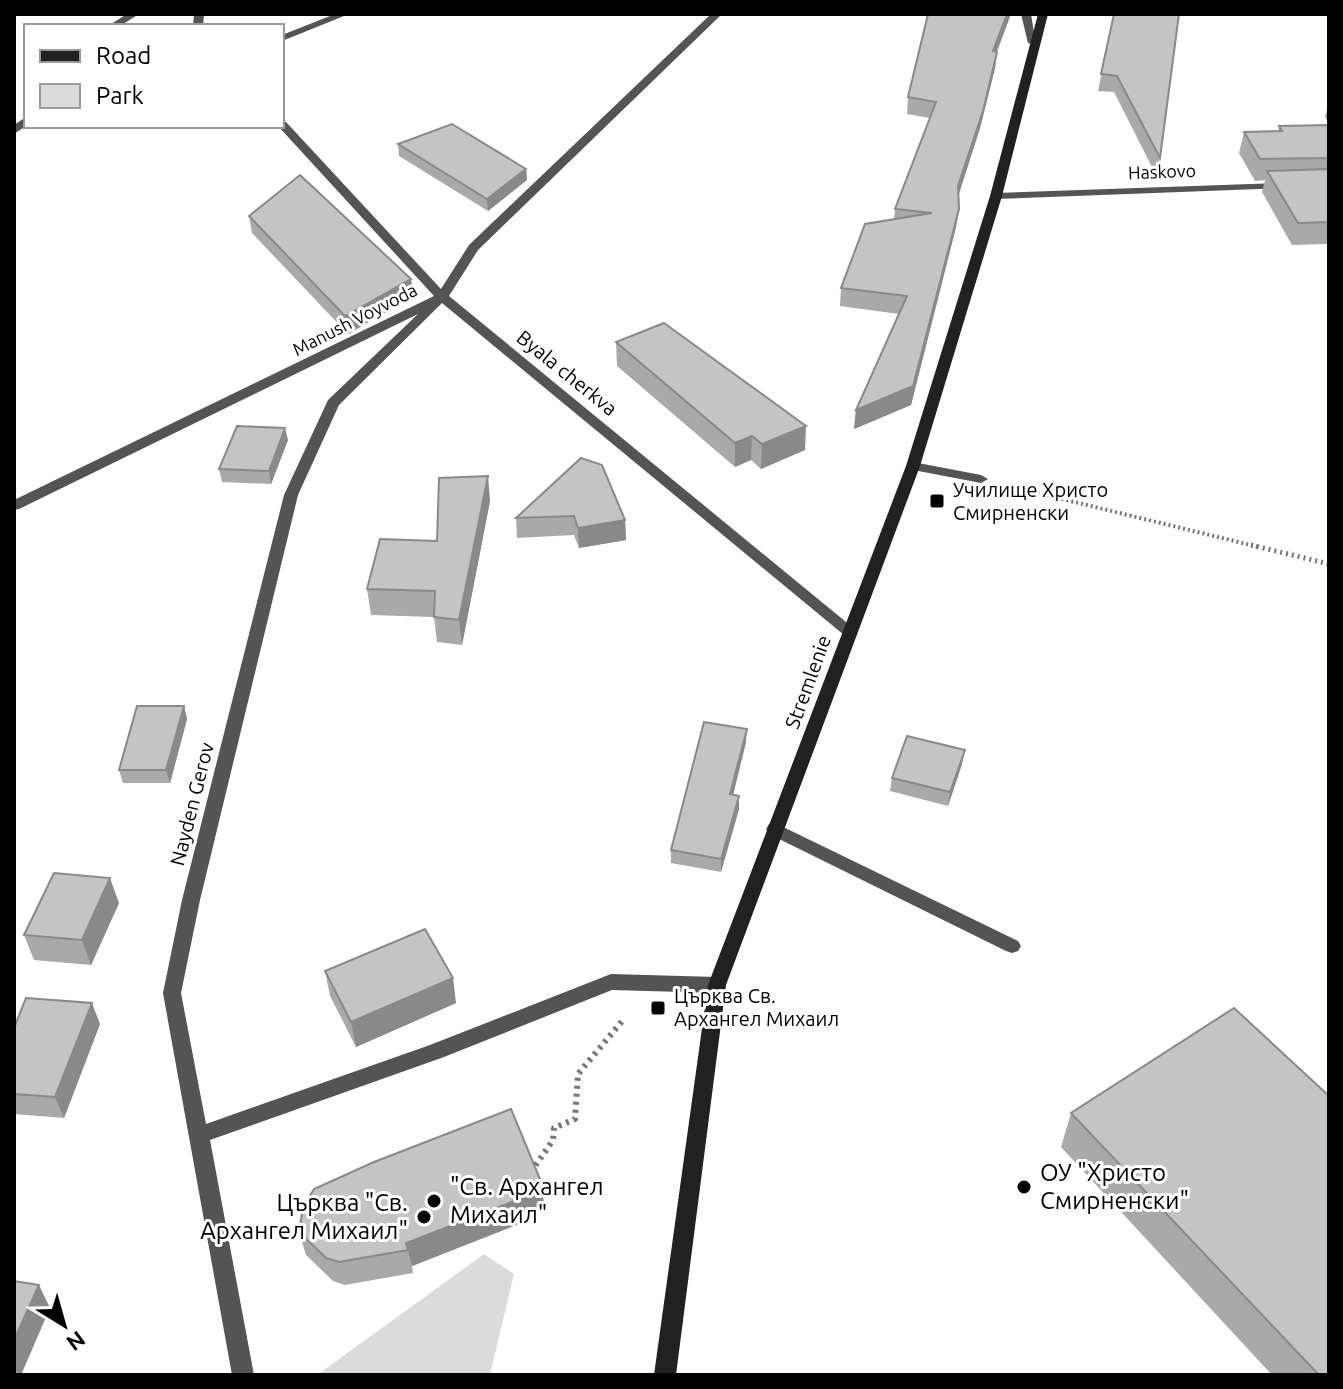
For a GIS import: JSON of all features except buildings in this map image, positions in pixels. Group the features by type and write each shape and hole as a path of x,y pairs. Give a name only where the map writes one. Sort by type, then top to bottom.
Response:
{"street":[{"path":"116,24 134,14"},
{"path":"284,37 344,14"},
{"name":"Manush Voyvoda","path":"14,506 442,297 473,248 717,14"},
{"path":"1026,14 1033,43"},
{"name":"Stremlenie","path":"665,1375 717,985 913,466 996,196 1033,43 1043,14"},
{"name":"Byala cherkva","path":"284,126 442,297 849,631"},
{"name":"Haskovo","path":"996,196 1297,185"},
{"name":"Nayden Gerov","path":"243,1375 172,993 191,900 291,495 333,403 442,297"},
{"path":"913,466 981,479"},
{"path":"775,829 1012,946"},
{"path":"200,1135 437,1051 611,982 717,985"}],"path":[{"path":"981,479 1329,564"},
{"path":"530,1173 553,1140 554,1128 575,1119 578,1074 611,1038 631,1009"}],"green space":[{"path":"484,1254 514,1274 490,1375 317,1375"}],"place":[{"name":"Училище Христо Смирненски","path":"937,501"},
{"name":"Църква Св. Архангел Михаил","path":"658,1008"},
{"name":"ОУ \"Христо Смирненски\"","path":"1024,1187"},
{"name":"\"Св. Архангел Михаил\"","path":"434,1201"},
{"name":"Църква \"Св. Архангел Михаил\"","path":"424,1217"}]}
